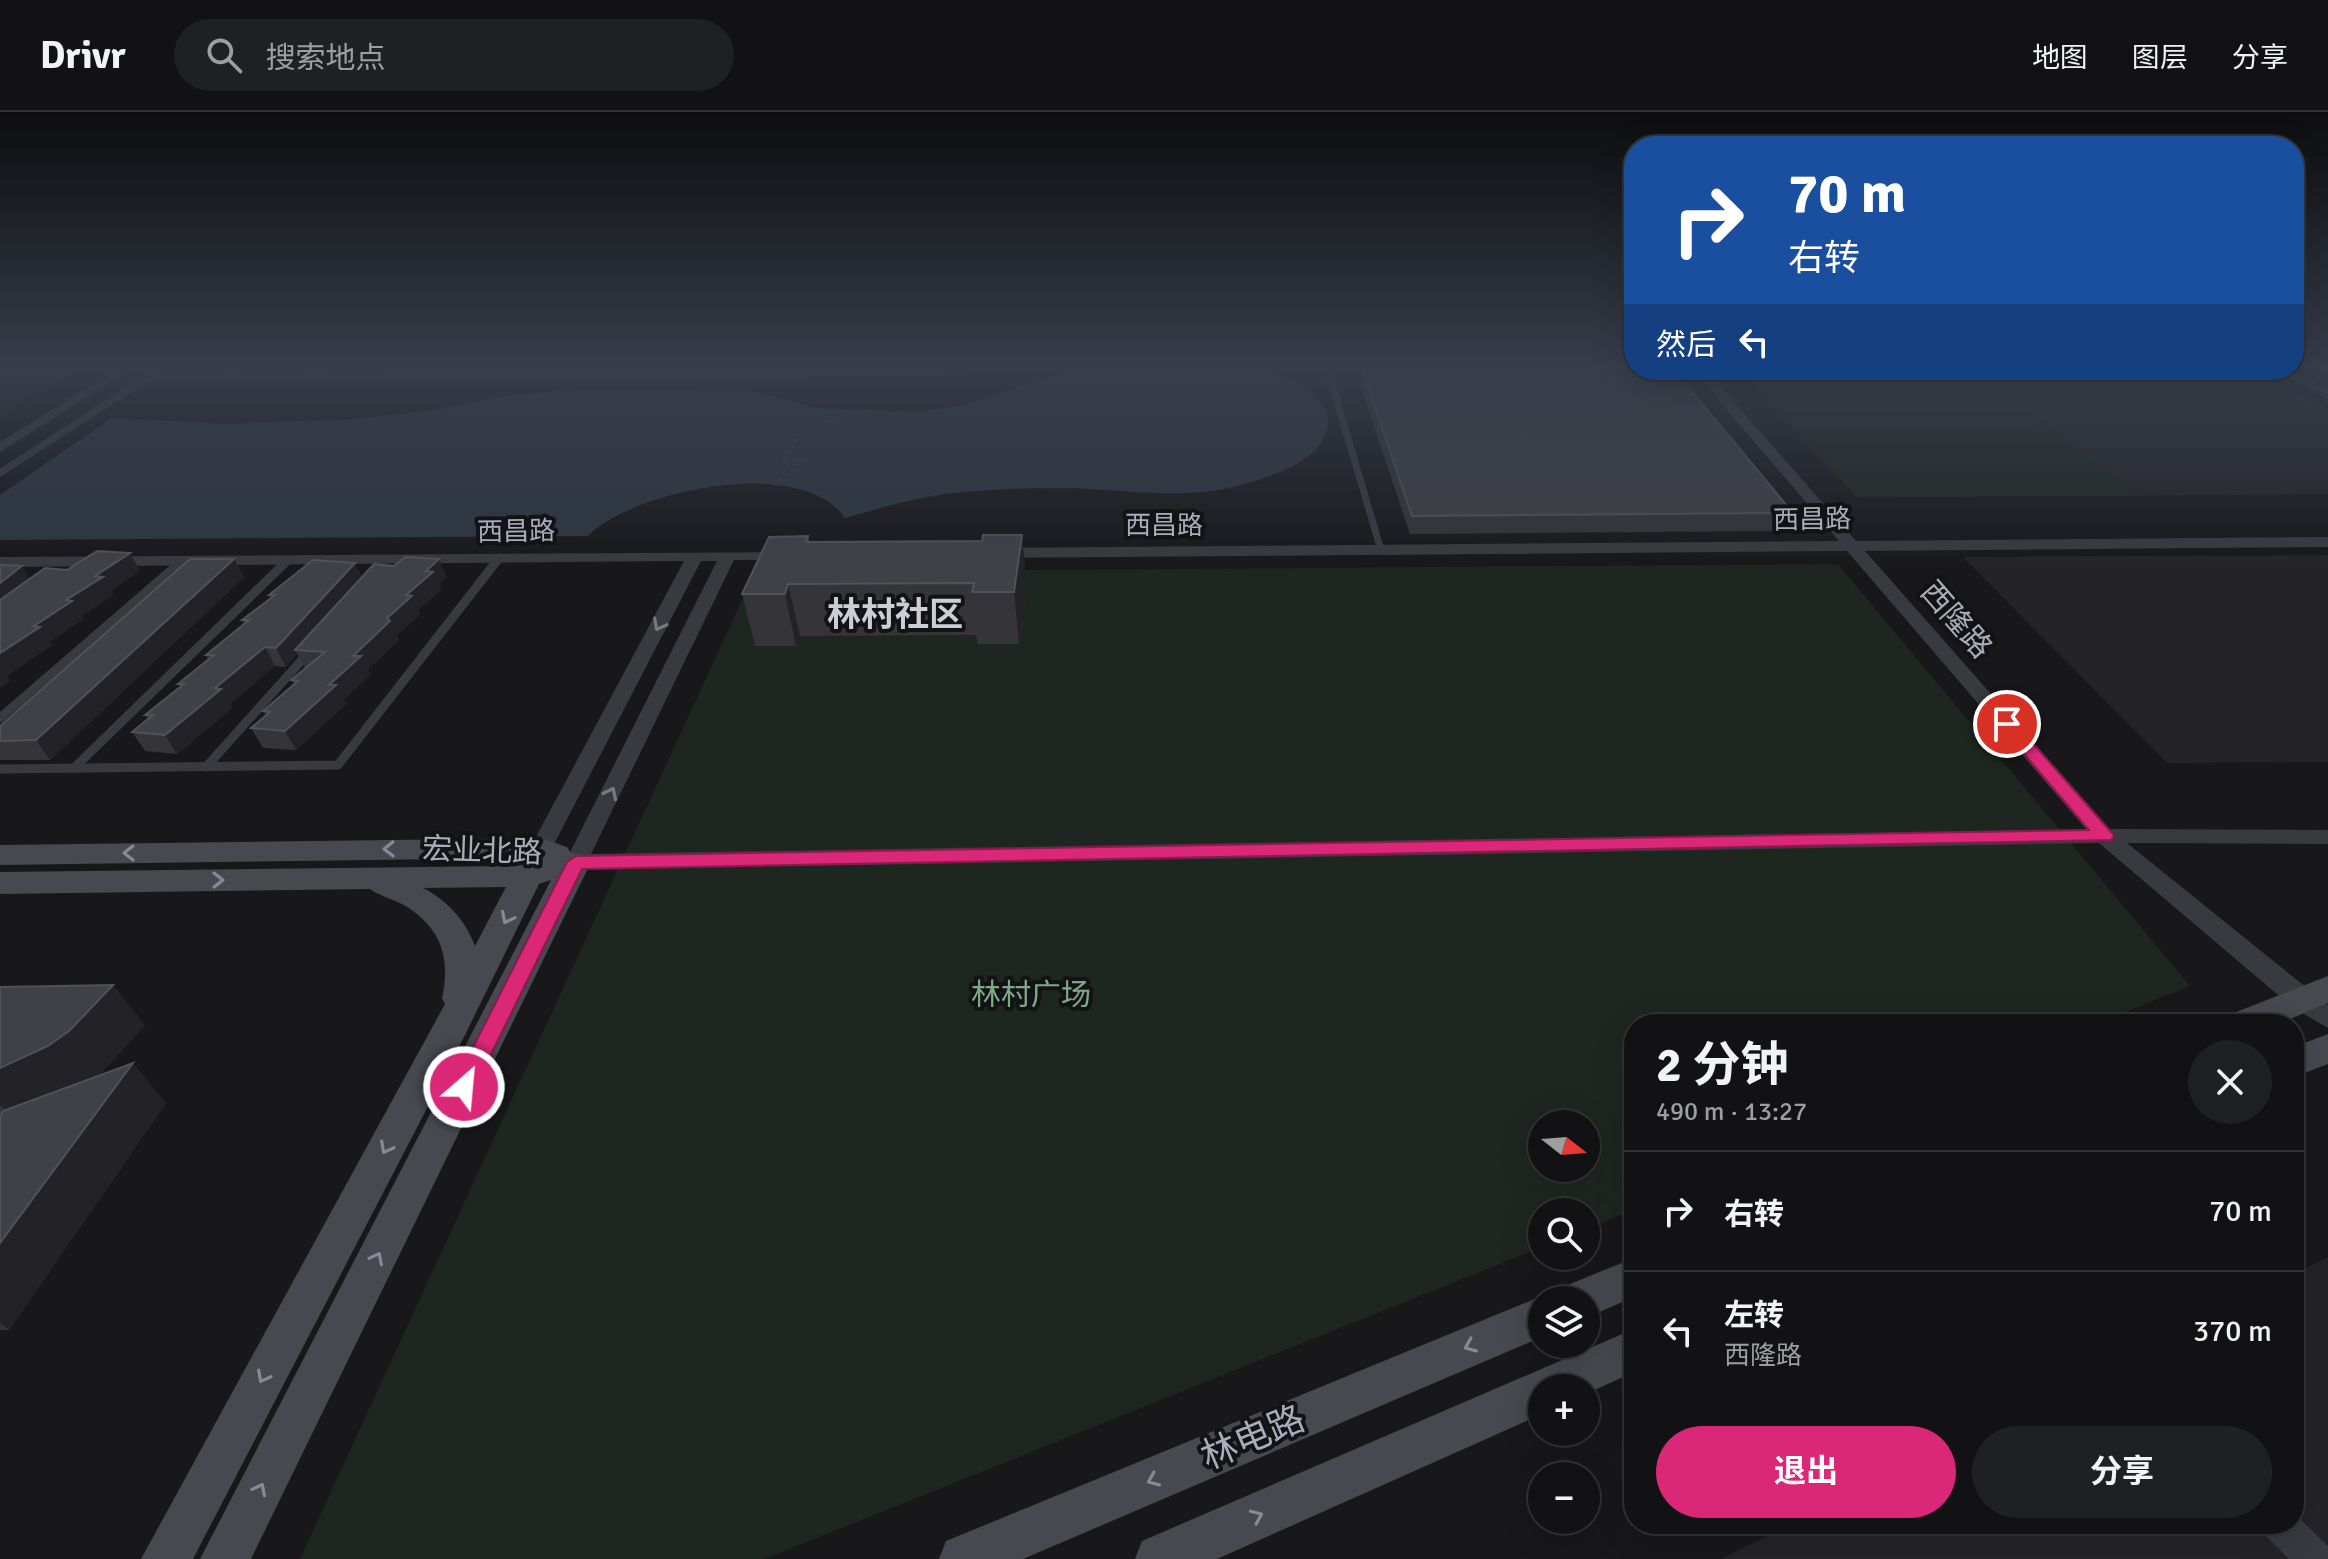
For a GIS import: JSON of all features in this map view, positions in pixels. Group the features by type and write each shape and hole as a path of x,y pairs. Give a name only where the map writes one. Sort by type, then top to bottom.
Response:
{"main road":[{"name":"宏业北路","path":"0,855 549,862"},
{"name":"宏业北路","path":"0,883 349,878 549,862"},
{"path":"166,1559 446,1037 549,862"},
{"path":"233,1550 549,862"},
{"path":"349,878 395,887 415,896 444,919 454,934 461,951 462,991 446,1037"},
{"path":"2278,1014 2319,1002"},
{"path":"2304,1059 2328,1048"},
{"path":"1600,1291 1624,1281"},
{"name":"林电路","path":"964,1559 1528,1322"},
{"path":"1580,1374 1624,1354"},
{"path":"1183,1554 1528,1397"}],"street":[{"path":"0,448 26,432"},
{"name":"西隆路","path":"1752,432 2104,836 2319,1002"},
{"name":"西昌路","path":"973,554 2328,542"},
{"name":"西昌路","path":"0,562 69,566 288,560 388,565 499,558 801,555"},
{"path":"549,862 695,556"},
{"path":"549,862 728,556"},
{"path":"549,862 2104,836 2328,837"},
{"path":"2290,1534 2315,1559"}],"lane":[{"path":"0,473 64,432"},
{"path":"1344,432 1381,550"},
{"path":"0,769 338,765 499,558"},
{"path":"74,768 288,560"},
{"path":"0,718 182,561"},
{"path":"206,767 321,640"}],"path":[{"path":"775,485 801,461 782,459 796,444 794,437 799,432"}],"shaded area":[{"path":"92,432 1326,432 1314,452 1303,460 1245,484 1218,490 1193,493 1061,488 976,491 919,499 845,518 824,499 793,488 757,484 718,486 678,493 641,505 610,519 588,536 0,540 0,495"},
{"path":"2056,432 2328,432 2328,494 2140,496"},
{"path":"2328,555 2328,762 2167,763 1963,557"},
{"path":"2328,1257 2328,1559 1721,1559 1771,1534 2304,1534 2304,1269"}],"green space":[{"path":"1796,432 2056,432 2140,496 1857,497"},
{"name":"林村广场","path":"1838,564 2190,986 2121,1014 1624,1014 1624,1214 1600,1223 1600,1198 1528,1198 1528,1253 764,1559 300,1559 755,572"}],"building":[{"path":"1383,432 1725,432 1793,513 1412,516"},
{"path":"983,535 1022,535 1014,592 972,592 974,583 788,584 785,594 742,594 769,537 808,536 806,542 982,541"},
{"path":"97,551 130,553 95,576 103,577 66,600 72,601 34,626 40,627 0,653 0,600 45,568 67,570"},
{"path":"405,557 439,559 426,571 433,572 406,595 412,596 387,618 390,621 353,656 361,656 329,685 336,685 285,731 251,728 270,712 263,711 298,681 291,680 325,652 295,650 374,564 394,566"},
{"path":"190,559 234,559 36,740 0,741 0,726"},
{"path":"313,560 355,563 276,648 265,647 215,688 221,689 165,735 132,732 153,715 145,715 184,684 178,684 214,655 206,655 249,620 242,620"},
{"path":"0,565 22,566 0,583"},
{"path":"113,985 69,1031 48,1046 0,1068 0,987"},
{"path":"133,1063 0,1243 0,1116 3,1111"}],"district":[{"name":"林村社区","path":"895,615"}],"route":[{"path":"464,1087 576,862 2104,836 2007,724"}]}
